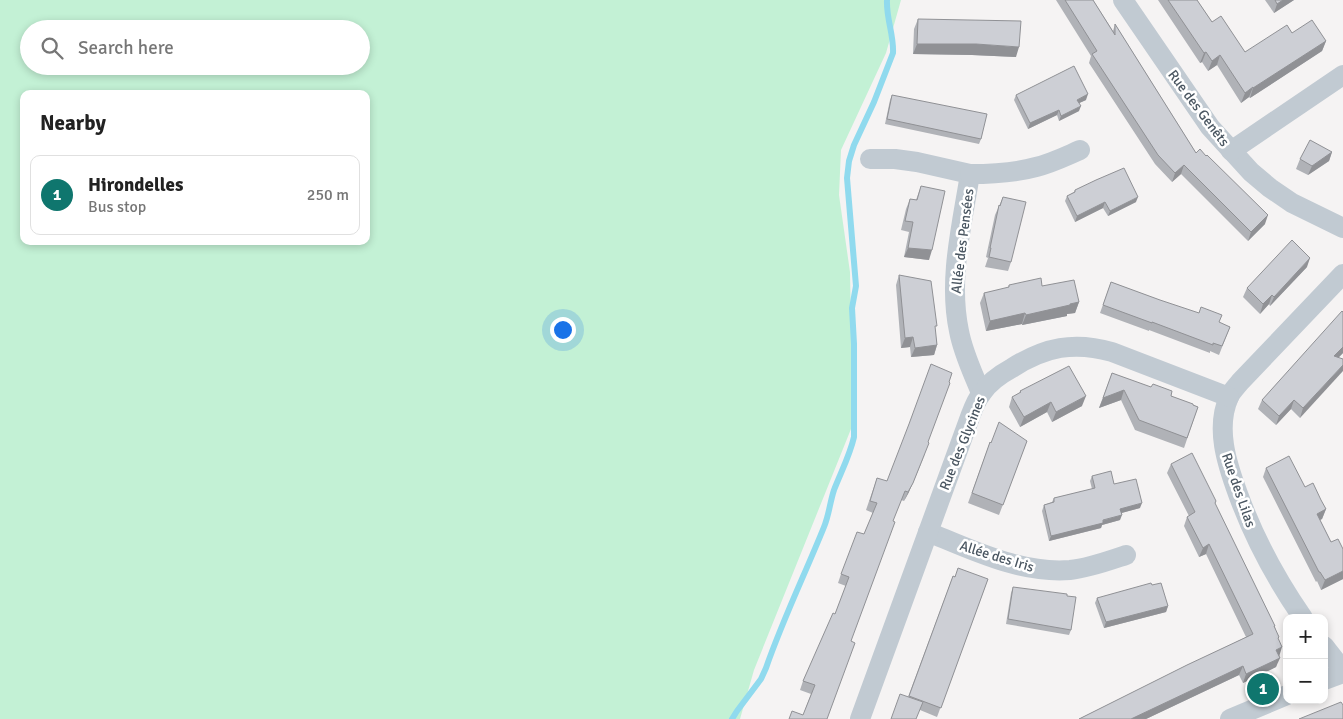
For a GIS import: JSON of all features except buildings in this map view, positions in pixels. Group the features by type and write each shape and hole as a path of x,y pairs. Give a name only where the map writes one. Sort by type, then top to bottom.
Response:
{"street":[{"name":"Rue des Genêts","path":"1123,0 1210,127 1251,172 1292,203 1343,228"},
{"path":"1231,151 1343,75"},
{"name":"Allée des Pensées","path":"870,159 902,160 970,174 1016,171 1037,167 1080,150"},
{"name":"Allée des Pensées","path":"970,174 958,253 955,310 959,334 981,393"},
{"name":"Rue des Lilas","path":"1300,614 1260,549 1246,517 1224,449 1223,430 1225,414 1229,397 1240,382 1343,274"},
{"name":"Rue des Glycines","path":"860,719 970,417 981,393 996,378 1036,354 1057,348 1079,346 1112,352 1229,397"},
{"name":"Allée des Iris","path":"928,532 998,559 1027,567 1050,570 1070,570 1126,555"},
{"path":"1328,651 1343,672 1328,678"},
{"path":"1230,719 1283,698"}],"green space":[{"path":"0,0 901,0 886,53 841,150 839,195 850,272 853,424 754,670 740,719 0,719"}],"waterway":[{"path":"732,719 761,679 766,668 824,527 834,490 854,437 852,308 856,286 847,178 849,161 854,145 874,102 893,53 887,0"}],"place":[{"name":"Hirondelles","path":"1263,689"}]}
